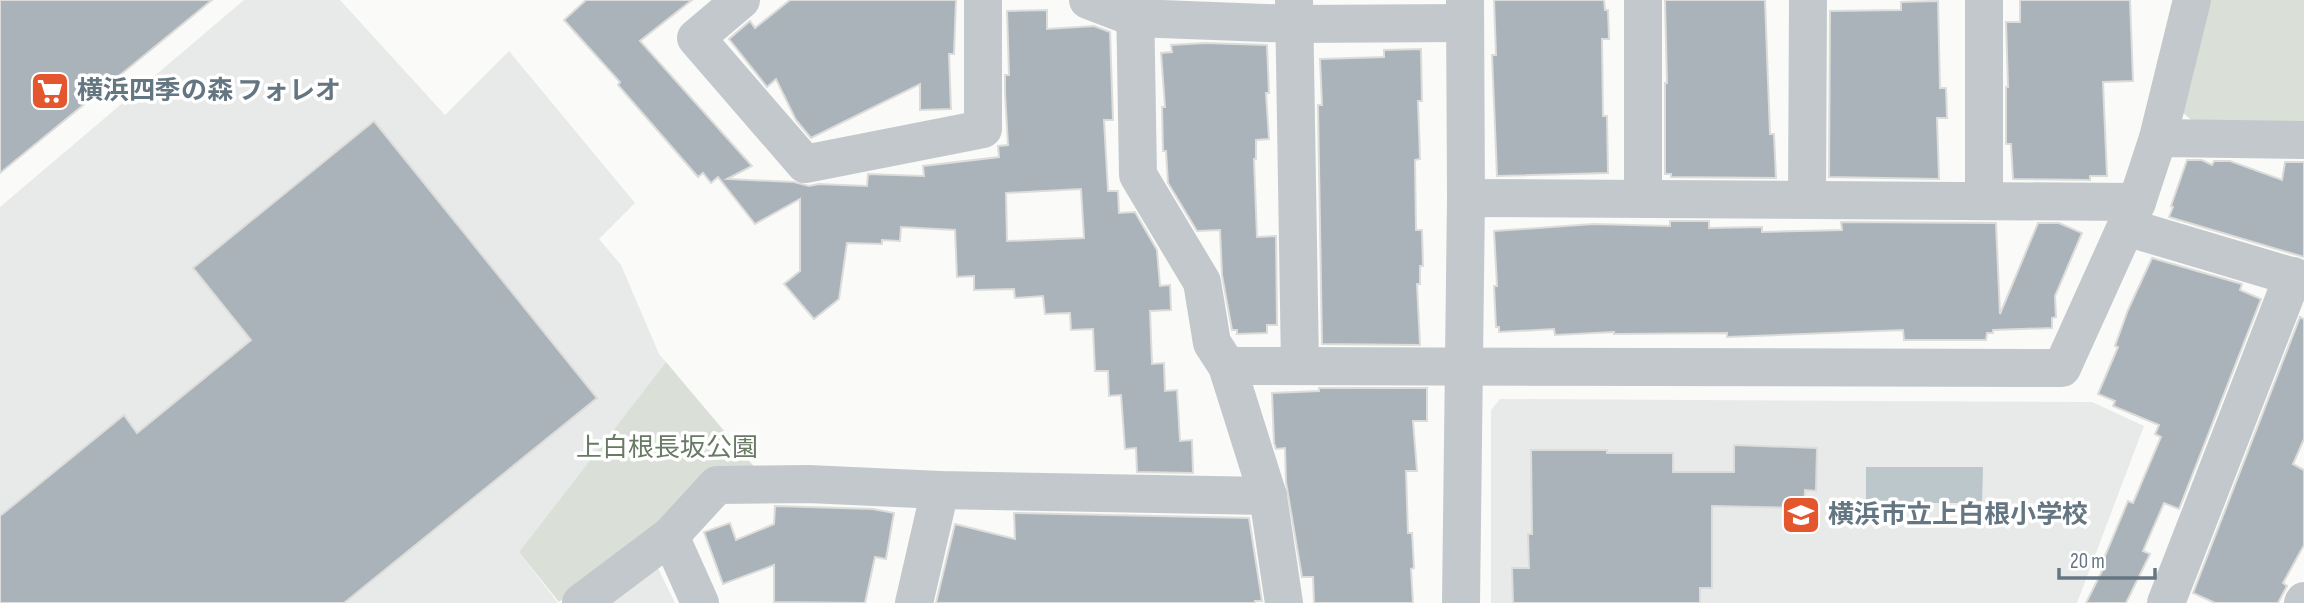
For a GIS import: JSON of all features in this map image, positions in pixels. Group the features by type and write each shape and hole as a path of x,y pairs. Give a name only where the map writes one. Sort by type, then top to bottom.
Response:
{"street":[{"path":"741,0 696,38 805,164 983,129 983,0"},
{"path":"1088,0 1135,9 1465,12 1466,198 1461,603"},
{"path":"1643,0 1643,198"},
{"path":"1807,199 1808,0"},
{"path":"1984,0 1984,201"},
{"path":"1227,366 2062,368 2131,214 2158,138 2192,0"},
{"path":"1135,9 1138,175 1202,282 1212,343 1227,366 1268,496 1284,603"},
{"path":"1294,12 1300,366"},
{"path":"2158,138 2304,139"},
{"path":"1466,198 1984,201 2131,214 2298,278 2166,603"},
{"path":"582,603 670,536 717,485 808,484 940,490 1268,496"},
{"path":"914,603 940,490"},
{"path":"670,536 700,603"}],"shaded area":[{"path":"244,0 340,0 445,115 509,51 635,203 599,239 621,265 659,354 666,362 519,552 558,603 0,603 0,207"},
{"name":"横浜市立上白根小学校","path":"1500,399 2092,402 2144,426 2077,603 1491,603 1491,410"},
{"path":"1866,467 1983,467 1982,503 1866,503"},
{"path":"653,558 675,603 595,603"}],"green space":[{"path":"2210,0 2304,0 2304,124 2198,126 2180,110"},
{"name":"上白根長坂公園","path":"666,362 762,476 716,479 559,602 519,552"}],"building":[{"name":"横浜四季の森 フォレオ","path":"0,0 212,0 0,173"},
{"path":"586,0 692,0 640,41 752,166 727,179 794,182 809,186 867,186 868,174 924,176 923,166 999,157 998,146 1008,145 1005,93 1005,75 1009,75 1007,11 1047,10 1047,29 1094,26 1110,32 1113,120 1104,120 1108,191 1118,191 1119,213 1135,212 1157,250 1160,286 1170,285 1171,310 1150,311 1152,364 1164,363 1165,391 1177,390 1180,441 1192,440 1193,473 1137,472 1136,448 1125,449 1121,395 1109,396 1108,371 1095,371 1093,329 1071,330 1070,313 1045,314 1043,296 1015,298 1014,289 974,290 974,276 957,277 955,230 901,227 900,241 882,240 882,244 847,243 839,299 814,319 784,284 800,271 800,199 755,224 718,177 711,183 703,173 698,177 618,85 620,82 564,20","holes":["1081,189 1084,238 1007,241 1006,193"]},
{"path":"790,0 956,0 954,54 949,54 951,109 920,110 920,84 811,138 796,120 776,79 767,87 729,39 750,21 755,28"},
{"path":"1494,0 1604,0 1605,10 1608,10 1609,39 1602,39 1603,116 1607,116 1608,173 1497,176 1492,55 1496,55"},
{"path":"1665,0 1765,0 1770,134 1774,134 1776,178 1671,177 1671,174 1665,174"},
{"path":"2020,0 2130,0 2133,81 2103,82 2107,176 2090,176 2090,180 2013,179 2011,144 2006,144 2006,22 2020,22"},
{"path":"1938,1 1940,88 1946,88 1947,118 1937,118 1939,179 1829,177 1830,11 1901,10 1901,2"},
{"path":"1171,45 1267,45 1269,139 1256,140 1254,159 1257,237 1276,236 1277,325 1267,325 1267,333 1237,334 1237,330 1232,330 1222,275 1220,230 1197,231 1168,183 1166,151 1163,151 1162,107 1165,107 1161,53 1172,52"},
{"path":"1421,49 1422,101 1418,101 1420,159 1415,160 1416,230 1422,230 1423,266 1420,266 1420,284 1417,284 1420,345 1322,344 1318,105 1322,105 1320,59 1384,57 1384,50"},
{"path":"374,121 597,398 344,603 0,603 0,516 124,415 137,433 251,340 193,268"},
{"path":"2187,160 2202,160 2212,165 2214,161 2230,161 2282,180 2285,162 2304,162 2304,257 2169,217"},
{"path":"1670,221 1709,221 1709,228 1762,227 1762,232 1842,230 1841,222 1996,223 2000,314 2038,223 2059,223 2082,233 2055,296 2056,317 2052,318 2052,328 1993,330 1993,333 1987,333 1986,340 1904,340 1903,330 1727,337 1727,333 1614,332 1555,335 1554,329 1499,332 1499,327 1496,327 1494,231 1593,224 1670,226"},
{"path":"2152,258 2242,284 2240,290 2261,299 2179,509 2164,503 2143,551 2150,554 2126,603 2086,603 2103,569 2100,568 2128,501 2133,503 2161,437 2155,434 2159,425 2113,406 2115,401 2098,394 2118,347 2115,346 2128,310"},
{"path":"2300,317 2304,319 2304,439 2293,464 2304,470 2304,545 2283,583 2287,586 2278,603 2215,603 2193,593"},
{"path":"1319,388 1427,388 1427,421 1413,421 1417,471 1406,471 1408,533 1412,533 1414,568 1411,569 1413,603 1314,603 1313,577 1302,577 1286,482 1285,448 1276,449 1274,443 1272,393 1319,391"},
{"path":"1734,445 1817,448 1816,491 1805,490 1804,508 1712,506 1712,588 1700,588 1700,603 1513,603 1512,568 1529,568 1528,534 1532,534 1531,450 1673,453 1673,472 1734,472"},
{"path":"775,506 873,509 894,513 886,559 875,557 865,603 774,602 774,565 723,584 704,532 730,523 736,540 774,524"},
{"path":"1014,513 1249,518 1262,601 936,603 955,524 1015,539"}],"place":[{"name":"横浜四季の森 フォレオ","path":"50,91"},
{"name":"横浜市立上白根小学校","path":"1801,515"}]}
